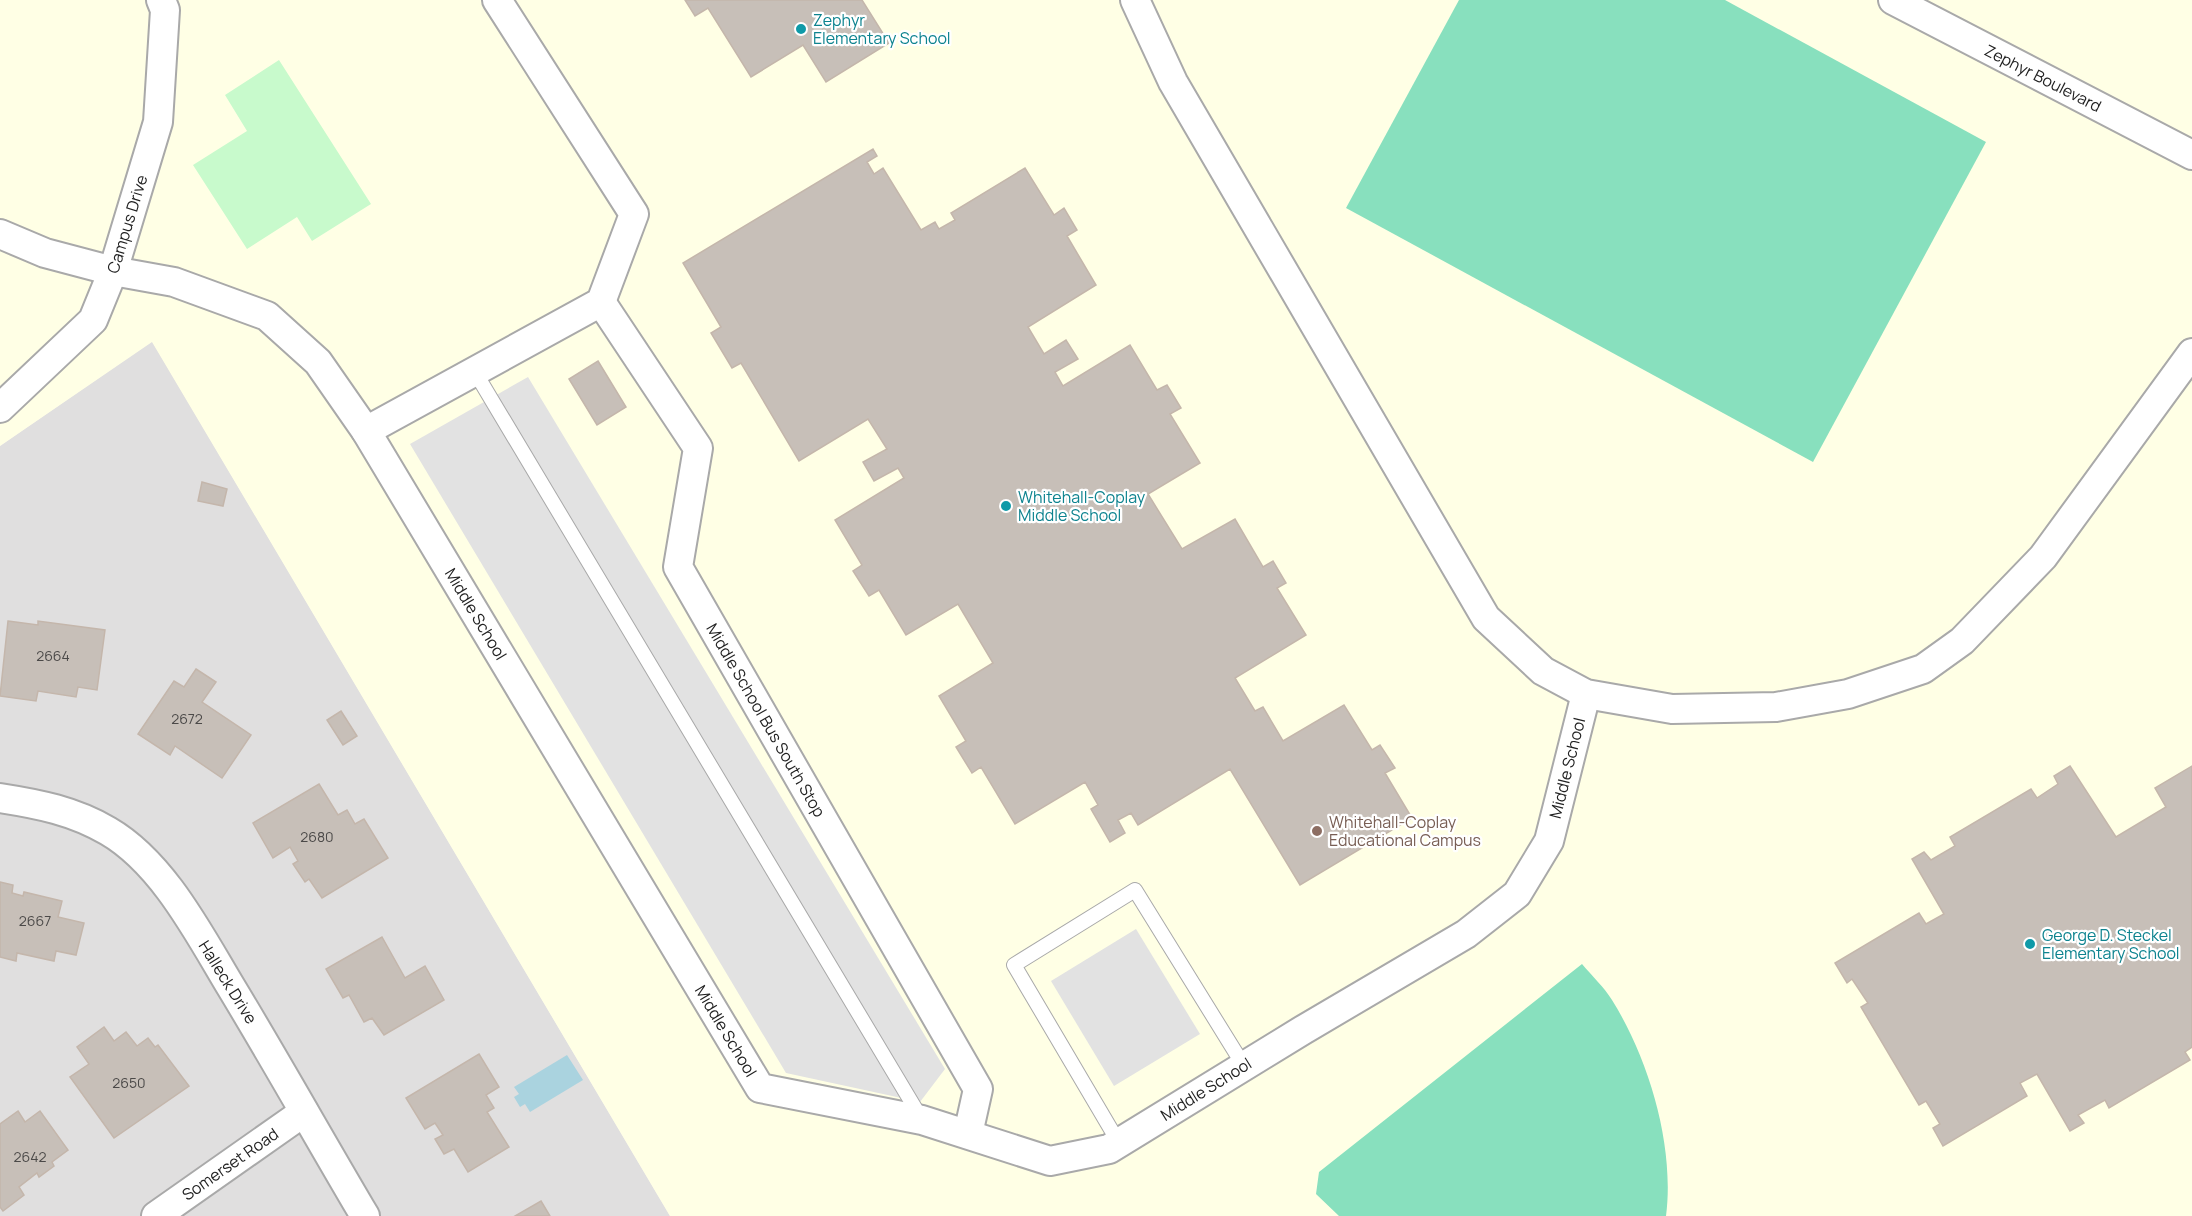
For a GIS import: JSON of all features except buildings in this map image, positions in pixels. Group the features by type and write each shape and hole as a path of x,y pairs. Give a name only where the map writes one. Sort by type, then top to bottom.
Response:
{"street":[{"name":"Campus Drive","path":"0,408 11,401 93,320 113,271 158,122 165,10 161,0"},
{"path":"366,431 601,302 634,214 497,0"},
{"path":"1135,0 1173,82 1486,618 1543,671 1586,693 1672,709 1776,707 1848,694 1923,669 1962,641 2043,557 2192,352"},
{"name":"Zephyr Boulevard","path":"1893,0 2192,155"},
{"name":"Middle School","path":"0,234 45,253 113,271 174,282 267,316 318,362 366,431 760,1088 922,1120 1050,1161 1109,1149 1466,934 1517,894 1549,841 1586,693"},
{"name":"Middle School Bus South Stop","path":"601,302 698,448 678,567 978,1089 968,1134"},
{"name":"Halleck Drive","path":"0,798 38,803 69,812 110,832 156,872 221,970 365,1216"},
{"name":"Somerset Road","path":"156,1216 304,1112"}],"lane":[{"path":"475,372 922,1120"},
{"path":"1119,1143 1014,965 1135,890 1244,1066"}],"shaded area":[{"name":"Whitehall-Coplay Educational Campus","path":"0,0 2192,0 2192,1216 670,1216 152,342 0,446"},
{"path":"152,341 670,1216 0,1216 0,446"},
{"path":"528,377 945,1069 920,1102 786,1073 410,444"},
{"path":"1136,929 1200,1034 1114,1086 1051,981"}],"green space":[{"path":"1459,0 1725,0 1986,142 1813,462 1346,208"},
{"path":"279,60 371,204 312,241 297,217 247,249 193,165 247,131 225,95"},
{"path":"1582,964 1612,1000 1625,1023 1648,1076 1663,1132 1667,1161 1666,1216 1339,1216 1316,1194 1319,1172"}],"water":[{"path":"567,1055 583,1080 530,1112 525,1104 520,1107 514,1097 519,1094 514,1087"}],"place":[{"name":"Zephyr Elementary School","path":"801,29"},
{"name":"Whitehall-Coplay Middle School","path":"1006,506"},
{"name":"Whitehall-Coplay Educational Campus","path":"1317,831"},
{"name":"George D. Steckel Elementary School","path":"2030,944"}]}
